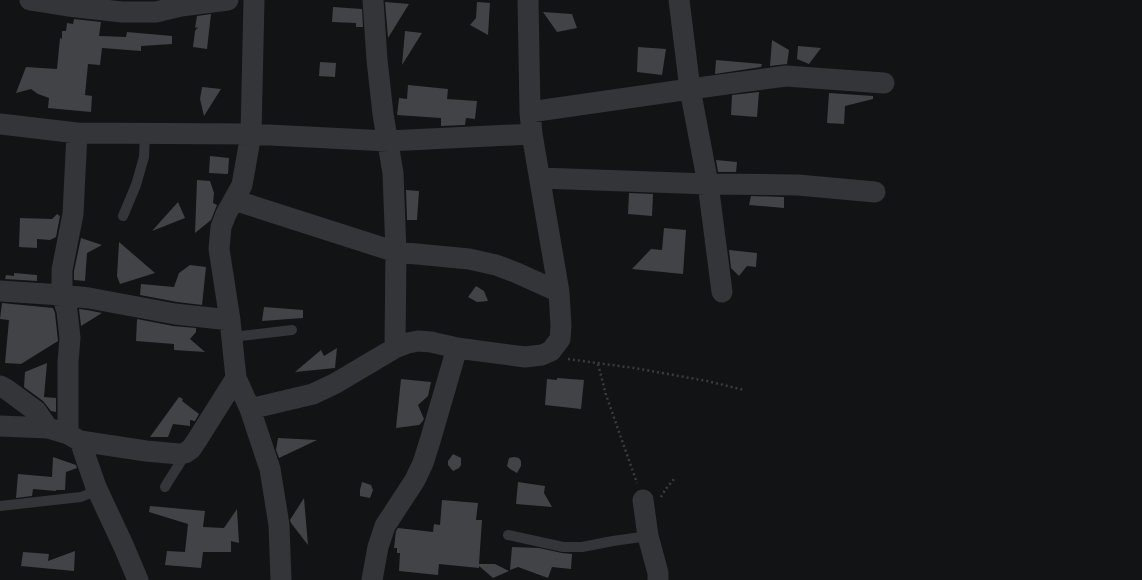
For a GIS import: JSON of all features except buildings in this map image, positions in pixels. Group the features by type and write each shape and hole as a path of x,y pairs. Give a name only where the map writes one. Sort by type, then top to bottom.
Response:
{"street":[{"path":"30,0 122,12 156,12 181,6 228,0"},
{"path":"254,0 251,134 242,185 226,214 221,227 219,249 231,329 236,378 250,409 270,469 279,525 281,580"},
{"path":"373,0 377,60 383,114 393,173 396,252 395,348"},
{"path":"250,409 313,394 336,383 395,348 408,343 418,341 432,342 457,348 525,357 542,355 551,352 560,339 561,326 559,292 532,134 530,112 528,0"},
{"path":"679,0 690,88 708,184 722,292"},
{"path":"530,112 690,88 786,76 884,83"},
{"path":"0,124 77,133 251,134 388,142 532,134"},
{"path":"77,133 73,214 62,270 62,295 67,311 70,338 68,362 74,437 138,580"},
{"path":"540,178 708,184 798,185 875,192"},
{"path":"234,200 396,252 470,259 496,265 559,292"},
{"path":"0,291 89,298 175,314 231,329"},
{"path":"372,580 378,547 385,526 415,480 423,463 457,348"},
{"path":"0,426 48,428 74,437 146,451 179,454 185,453 191,449 236,378"},
{"path":"0,386 36,411 48,428"},
{"path":"643,500 648,536 658,574 658,580"}],"lane":[{"path":"123,216 136,185 144,157 145,134"},
{"path":"231,329 292,330"},
{"path":"165,488 182,461 185,453"},
{"path":"0,506 81,497 98,490"},
{"path":"508,535 563,547 582,547 613,540 648,536"}],"path":[{"path":"542,355 634,368 707,381 744,390"},
{"path":"598,364 606,395 643,500 647,505 654,507 674,479"}]}
